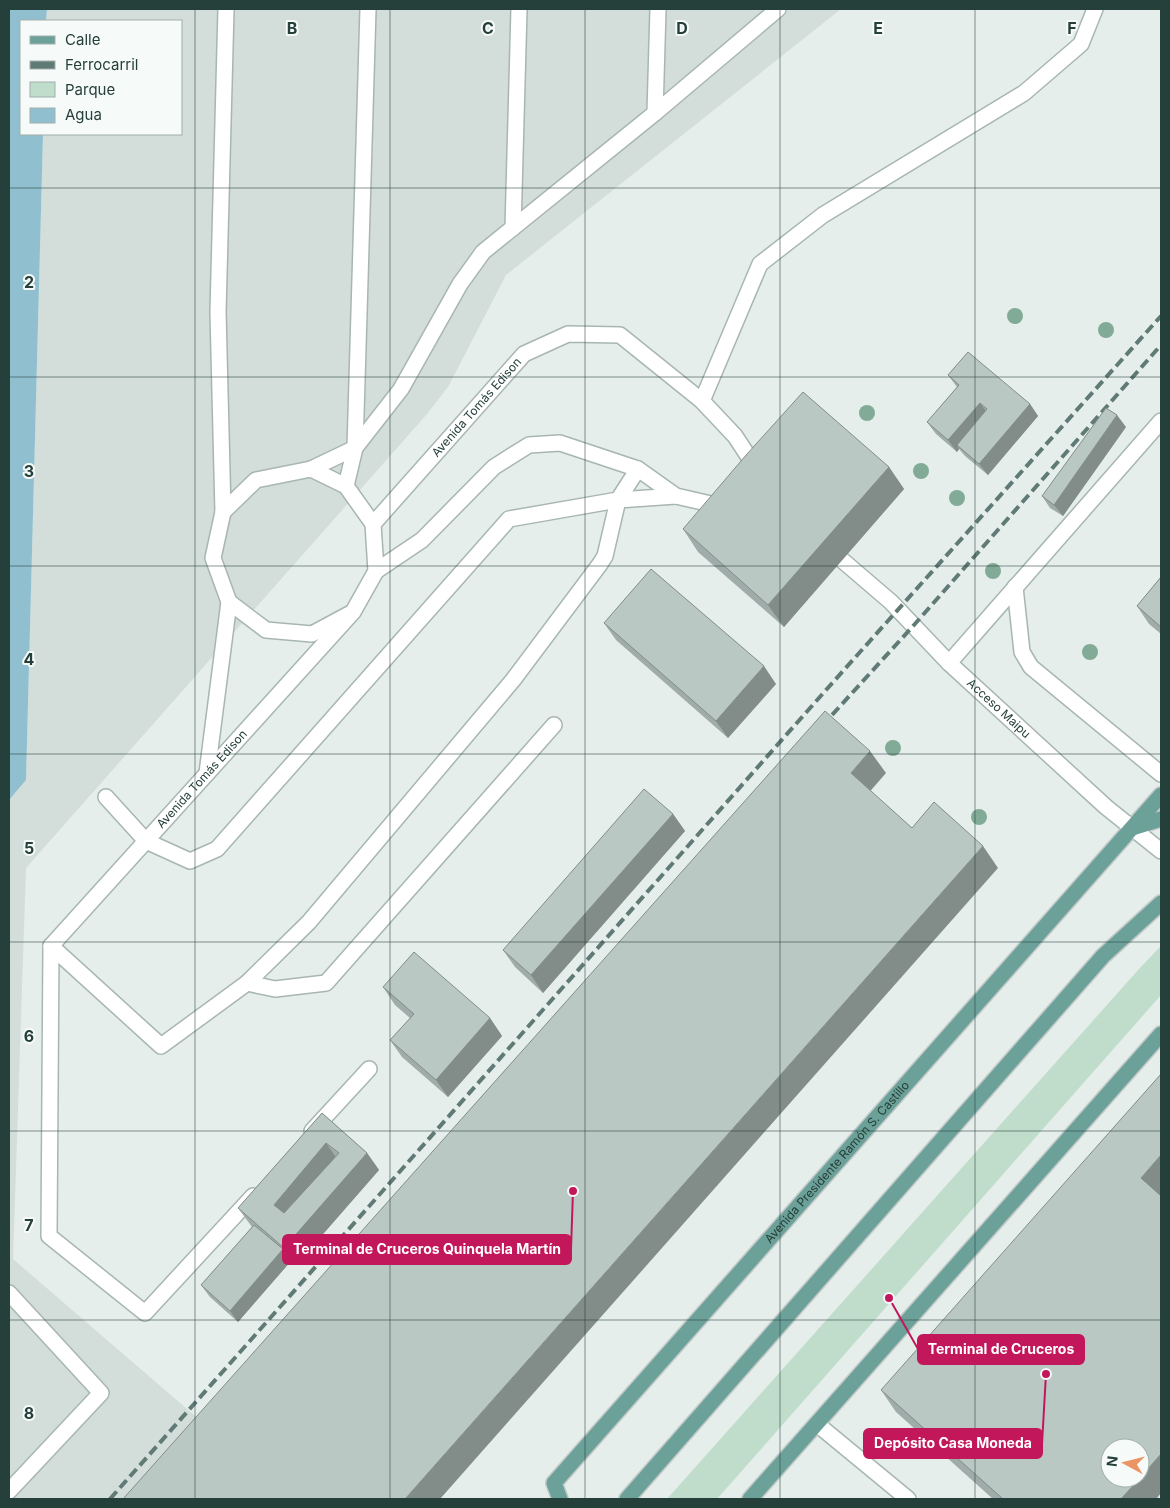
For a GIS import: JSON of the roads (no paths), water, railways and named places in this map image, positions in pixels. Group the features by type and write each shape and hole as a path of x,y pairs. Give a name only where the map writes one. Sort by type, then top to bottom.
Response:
{"main road":[{"name":"Avenida Presidente Ramón S. Castillo","path":"560,1499 554,1483 1161,795"},
{"path":"1132,828 1161,819"},
{"path":"627,1499 1103,956 1161,902"},
{"path":"750,1499 1161,1034"}],"street":[{"path":"207,773 229,602 213,558 223,512 218,312 226,9"},
{"path":"346,486 355,448 368,9"},
{"path":"513,228 519,9"},
{"path":"656,113 658,9"},
{"path":"223,512 256,480 311,469 355,448 400,389 460,284 483,252 656,113 778,9"},
{"path":"762,476 735,436 702,401 760,264 823,215 1024,93 1081,44 1095,9"},
{"name":"Avenida Tomás Edison","path":"373,524 524,354 568,334 620,335 702,401"},
{"path":"950,663 1161,421"},
{"path":"229,602 266,630 312,634 354,612 376,571 422,540 494,467 529,445 560,443 638,469 676,496"},
{"path":"311,469 346,486 373,524 376,571"},
{"path":"52,946 161,1046 247,983 309,922 514,680 604,556 618,500 638,469"},
{"path":"106,798 146,841 190,861 217,849 510,519 618,500 676,496 735,509"},
{"name":"Acceso Maipu","path":"842,560 891,602 950,663 1106,807 1161,852"},
{"path":"1015,587 1022,652 1031,667 1161,774"},
{"name":"Avenida Tomás Edison","path":"52,946 354,612"},
{"path":"247,983 275,988 326,983 554,726"},
{"path":"52,946 49,1236 146,1314 264,1184"},
{"path":"303,1141 369,1069"},
{"path":"9,1293 101,1393 9,1491"},
{"path":"817,1424 908,1499"}],"water":[{"path":"9,9 47,9 46,20 20,20 20,135 43,135 26,780 9,800"}],"railway":[{"path":"110,1499 826,690 1161,316"},
{"path":"822,726 914,625 1161,345"}],"place":[{"name":"Terminal de Cruceros Quinquela Martín","path":"573,1191"},
{"name":"Terminal de Cruceros","path":"889,1298"},
{"name":"Depósito Casa Moneda","path":"1046,1374"}]}
